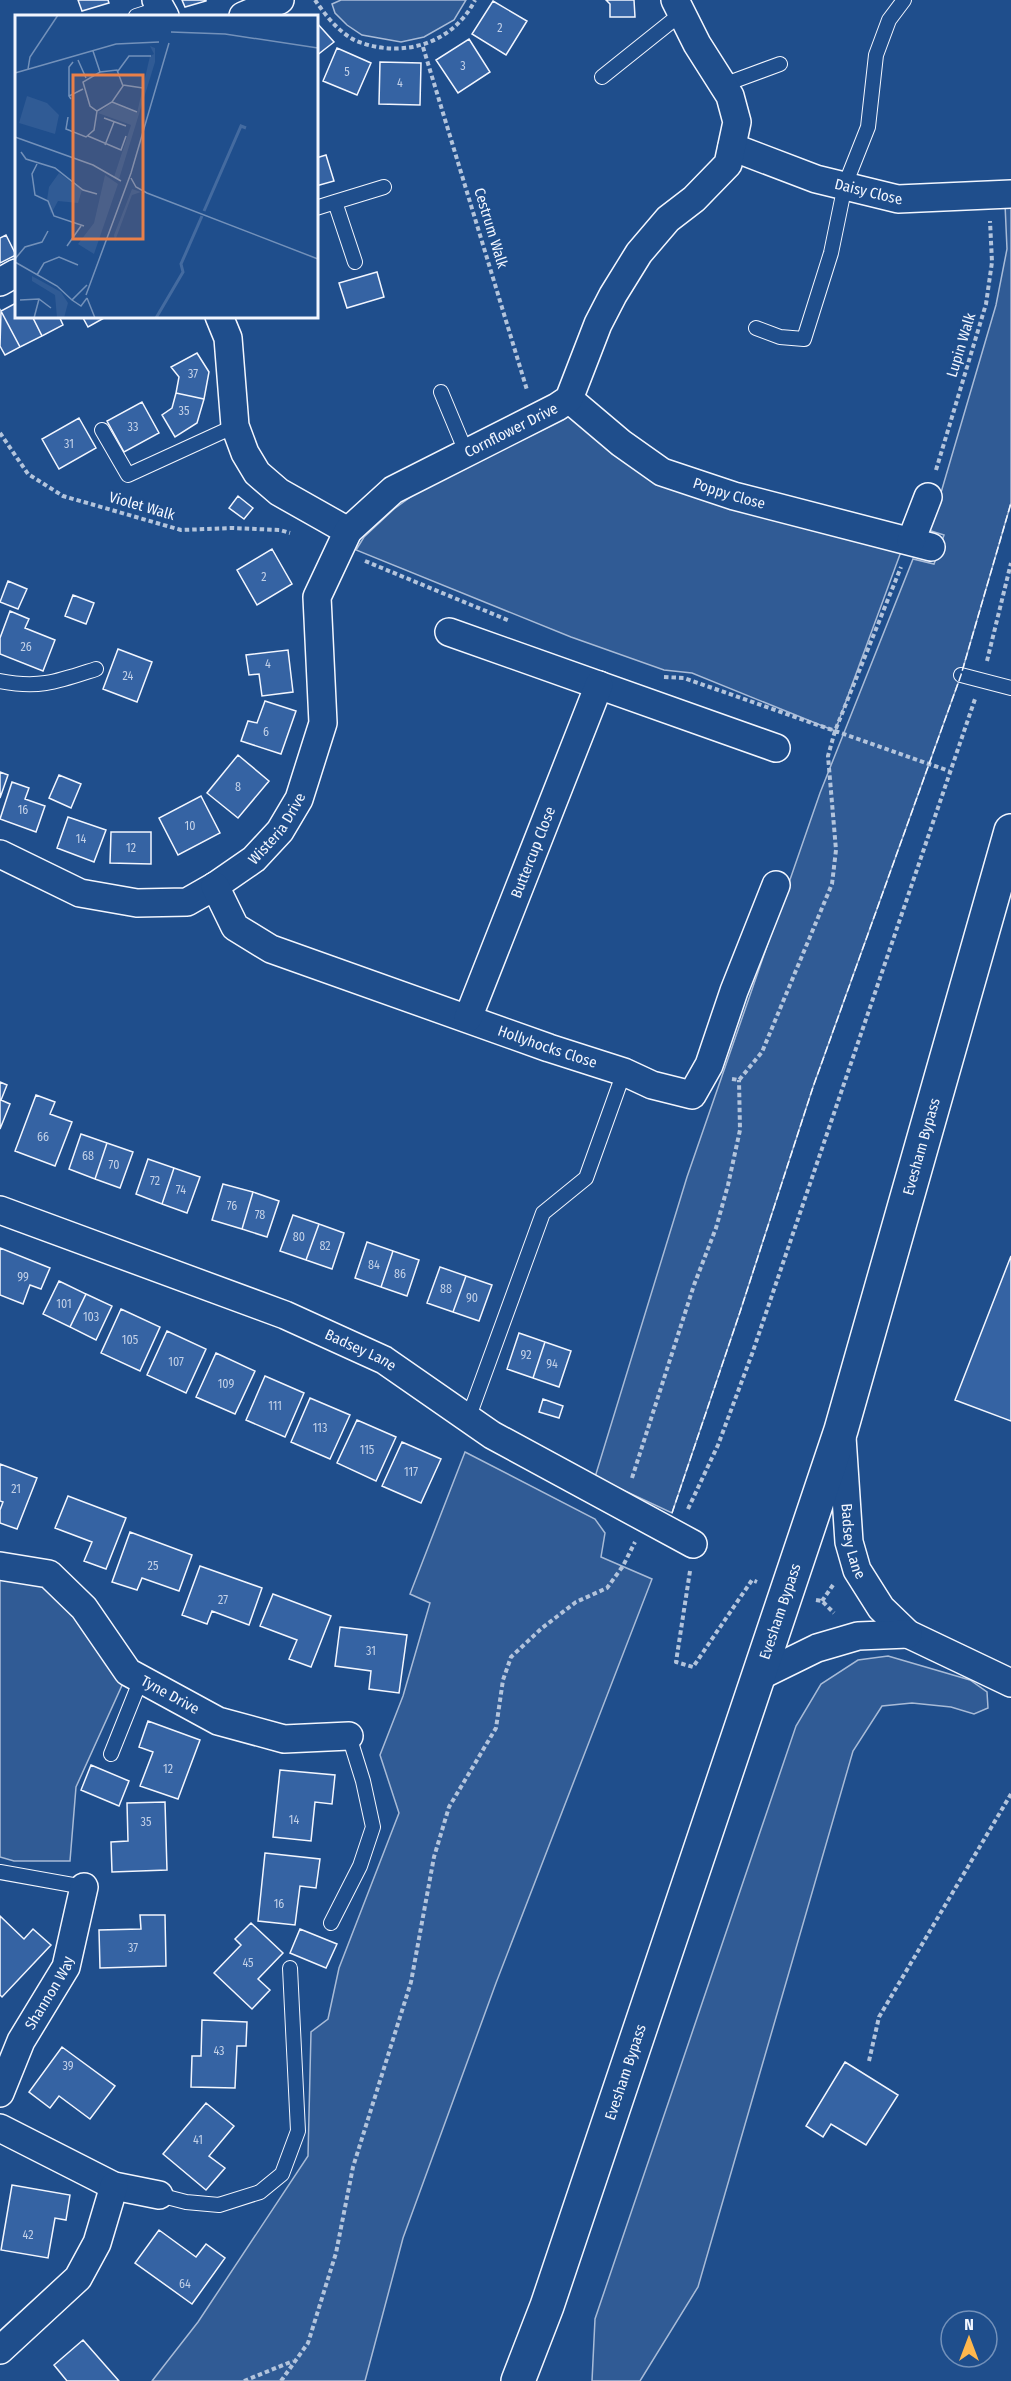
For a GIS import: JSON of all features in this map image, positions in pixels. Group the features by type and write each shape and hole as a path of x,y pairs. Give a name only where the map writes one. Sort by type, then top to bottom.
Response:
{"highway":[{"name":"Evesham Bypass","path":"518,2381 547,2306 842,1430 1011,831"}],"street":[{"path":"245,15 280,0"},
{"name":"Cornflower Drive","path":"343,540 393,490 569,399 598,324 639,253 668,219 694,199 728,164 737,122 730,96 697,44 678,7"},
{"name":"Daisy Close","path":"732,147 816,179 845,184 898,199 1000,195"},
{"path":"0,282 15,274"},
{"path":"220,318 228,338 235,426 245,453 257,473 343,540"},
{"name":"Poppy Close","path":"569,399 621,443 662,472 734,496 921,544"},
{"path":"921,544 928,497"},
{"name":"Wisteria Drive","path":"0,855 80,893 137,903 188,902 216,886 254,859 280,831 299,799 323,723 317,597 343,540"},
{"path":"449,632 776,748"},
{"name":"Buttercup Close","path":"468,1018 599,685"},
{"name":"Hollyhocks Close","path":"216,886 235,927 271,949 549,1048 624,1072 652,1085 692,1095 709,1065 734,991 776,885"},
{"name":"Badsey Lane","path":"0,1210 285,1315 384,1360 468,1419 622,1507 685,1540"},
{"name":"Badsey Lane","path":"842,1430 849,1542 857,1570 881,1608 908,1634 1011,1683"},
{"name":"Tyne Drive","path":"0,1566 49,1574 84,1608 128,1672 219,1721 284,1739 349,1736"},
{"name":"Badsey Lane","path":"760,1676 817,1648 858,1636 908,1634"},
{"name":"Shannon Way","path":"0,2093 21,2041 66,1967 84,1887"},
{"path":"0,2128 114,2186 159,2195"},
{"path":"0,2350 78,2278 97,2243 114,2186"}],"lane":[{"path":"756,328 780,337 804,339 831,253 845,184 868,127 876,55 888,20 904,0"},
{"path":"602,77 678,7"},
{"path":"723,85 780,64"},
{"path":"318,207 384,187"},
{"path":"336,202 355,262"},
{"path":"441,392 466,452"},
{"path":"102,430 128,475 235,426"},
{"path":"0,681 23,685 52,683 96,669"},
{"path":"961,675 1011,688"},
{"path":"468,1419 543,1214 586,1178 624,1072"},
{"path":"111,1754 141,1680"},
{"path":"331,1923 360,1866 373,1827 363,1781 349,1736"},
{"path":"0,1872 84,1887"},
{"path":"159,2195 186,2202 219,2205 260,2192 282,2174 298,2131 290,1968"}],"path":[{"path":"315,0 323,12 342,31 361,43 405,49 423,46 460,24 475,0"},
{"name":"Cestrum Walk","path":"423,46 535,417"},
{"name":"Lupin Walk","path":"928,497 986,303 1000,195"},
{"name":"Violet Walk","path":"0,434 28,474 63,496 180,530 232,528 280,530 343,540 519,624"},
{"path":"622,1507 694,1286 716,1228 728,1185 740,1130 739,1080 762,1052 832,884 836,850 828,756 836,731 921,544"},
{"path":"822,1601 752,1580 693,1667 676,1662 685,1540 752,1354 948,771 982,680 1011,563"},
{"path":"663,676 684,678 948,771"},
{"path":"703,1075 739,1080"},
{"path":"281,2381 308,2343 336,2253 353,2167 411,1983 434,1857 449,1807 496,1728 502,1680 511,1658 542,1628 576,1602 607,1588 622,1566 646,1520"},
{"path":"869,2061 879,2017 1011,1794"},
{"path":"244,2381 294,2360"}],"shaded area":[{"path":"341,0 466,0 454,20 424,37 401,42 362,35 347,25 335,13 332,4"},
{"path":"1011,203 1011,503 961,675 813,1087 672,1513 595,1477 687,1177 820,793 913,559 934,564 944,535 928,530 996,305 1007,249 1005,204"},
{"path":"572,415 612,447 902,549 835,731 692,673 664,670 571,637 356,550 364,537 394,509 416,493"},
{"path":"465,1452 595,1519 605,1533 601,1557 652,1579 496,1983 403,2238 365,2381 152,2381 198,2322 308,2156 311,2032 328,2019 339,1968 399,1813 380,1755 403,1696 430,1603 410,1594"},
{"path":"0,1566 49,1574 128,1672 76,1787 70,1861 14,1861 0,1857"},
{"path":"888,1656 970,1680 987,1692 988,1708 974,1714 951,1707 912,1703 882,1706 853,1751 698,2287 640,2381 592,2381 595,2319 796,1726 821,1684 858,1660"}],"building":[{"path":"78,0 108,0 109,3 82,11"},
{"path":"182,0 206,0 206,1 185,7"},
{"path":"606,0 634,0 635,17 610,17 610,4"},
{"path":"493,1 527,21 506,55 472,34"},
{"path":"318,24 334,42 318,54"},
{"path":"469,39 490,72 458,93 436,60"},
{"path":"337,48 371,63 357,95 323,81"},
{"path":"380,62 421,63 420,105 379,104"},
{"path":"326,155 334,181 318,185 318,157"},
{"path":"6,235 15,256 0,263 0,238"},
{"path":"377,272 384,297 347,308 339,283"},
{"path":"15,304 15,318 33,318 42,336 20,347 1,311"},
{"path":"1,311 20,347 5,355 0,346"},
{"path":"33,318 60,318 63,325 42,336"},
{"path":"83,318 104,318 88,327"},
{"path":"197,353 209,372 204,399 176,393 179,377 171,367"},
{"path":"176,393 204,399 197,423 175,437 162,415 172,408"},
{"path":"142,402 159,433 124,452 107,421"},
{"path":"79,418 96,448 59,469 42,439"},
{"path":"238,496 253,508 244,519 229,508"},
{"path":"272,549 292,584 257,605 237,570"},
{"path":"8,581 27,589 18,609 0,602"},
{"path":"73,595 94,603 86,624 65,616"},
{"path":"10,611 29,619 25,628 55,640 43,671 0,654 0,638"},
{"path":"118,649 152,662 137,702 103,689"},
{"path":"288,650 293,692 262,696 259,674 249,675 246,655"},
{"path":"265,701 296,711 281,754 241,741 248,721 257,723"},
{"path":"238,755 269,781 238,818 207,793"},
{"path":"0,772 8,775 0,798"},
{"path":"59,775 81,784 71,808 49,798"},
{"path":"12,782 29,788 25,799 45,806 36,832 0,819"},
{"path":"201,796 220,833 178,855 159,818"},
{"path":"68,817 106,830 94,862 57,848"},
{"path":"111,832 151,832 151,864 110,863"},
{"path":"0,1082 7,1085 1,1100 10,1104 0,1129"},
{"path":"36,1095 55,1102 50,1114 72,1122 55,1166 15,1151"},
{"path":"81,1134 107,1143 95,1179 69,1169"},
{"path":"107,1143 133,1152 120,1188 95,1179"},
{"path":"148,1159 174,1168 162,1204 136,1194"},
{"path":"174,1168 200,1177 187,1213 162,1204"},
{"path":"223,1184 253,1192 242,1229 212,1220"},
{"path":"253,1192 279,1201 267,1237 242,1229"},
{"path":"293,1215 319,1224 306,1260 280,1251"},
{"path":"319,1224 344,1233 332,1269 306,1260"},
{"path":"367,1242 393,1251 381,1287 355,1278"},
{"path":"0,1248 50,1268 41,1289 30,1285 23,1304 0,1295"},
{"path":"393,1251 419,1260 407,1296 381,1287"},
{"path":"1011,1256 1011,1421 955,1400"},
{"path":"440,1267 466,1276 453,1312 427,1303"},
{"path":"466,1276 492,1285 479,1321 453,1312"},
{"path":"59,1281 86,1294 70,1327 43,1314"},
{"path":"86,1294 112,1306 96,1340 70,1327"},
{"path":"121,1309 160,1327 140,1371 101,1353"},
{"path":"167,1331 206,1349 186,1393 147,1375"},
{"path":"519,1333 545,1342 533,1378 507,1369"},
{"path":"545,1342 571,1351 559,1387 533,1378"},
{"path":"216,1353 255,1371 235,1414 196,1397"},
{"path":"265,1376 304,1393 285,1437 246,1420"},
{"path":"310,1398 350,1415 330,1459 291,1442"},
{"path":"543,1399 563,1406 559,1418 539,1412"},
{"path":"357,1420 396,1437 376,1481 337,1463"},
{"path":"402,1442 441,1459 421,1503 382,1486"},
{"path":"0,1464 37,1478 17,1529 0,1523 0,1510 3,1502 0,1501"},
{"path":"68,1496 126,1518 106,1569 84,1561 92,1542 55,1528"},
{"path":"130,1532 192,1555 179,1591 142,1578 137,1590 112,1582"},
{"path":"200,1566 262,1588 249,1625 212,1611 207,1624 182,1615"},
{"path":"273,1594 331,1616 311,1667 289,1659 297,1640 260,1626"},
{"path":"340,1627 407,1635 399,1693 369,1689 371,1671 335,1666"},
{"path":"148,1721 200,1740 178,1799 140,1786 153,1752 139,1747"},
{"path":"91,1765 129,1781 119,1806 81,1790"},
{"path":"280,1770 335,1775 332,1804 315,1802 311,1841 273,1837"},
{"path":"165,1802 167,1870 112,1872 111,1842 128,1841 127,1803"},
{"path":"265,1853 320,1859 316,1888 300,1886 295,1925 258,1921"},
{"path":"140,1915 165,1915 166,1966 100,1968 99,1930 141,1929"},
{"path":"0,1916 24,1939 33,1929 51,1945 2,1997 0,1995"},
{"path":"251,1923 283,1953 258,1979 270,1990 252,2009 214,1973 241,1945 235,1939"},
{"path":"300,1929 337,1944 326,1968 290,1953"},
{"path":"202,2020 247,2022 246,2046 237,2046 235,2088 191,2087 192,2056 201,2056"},
{"path":"62,2047 115,2086 90,2119 59,2096 50,2108 29,2092"},
{"path":"845,2062 898,2095 866,2145 831,2124 823,2137 806,2126"},
{"path":"206,2103 234,2126 209,2156 225,2168 206,2190 163,2154"},
{"path":"12,2185 70,2195 66,2220 55,2218 48,2258 1,2250"},
{"path":"159,2230 196,2257 206,2244 225,2258 192,2304 135,2263"},
{"path":"83,2340 119,2381 67,2381 54,2365"}],"fence":[{"path":"672,1513 813,1087 961,675 1011,503"}]}
